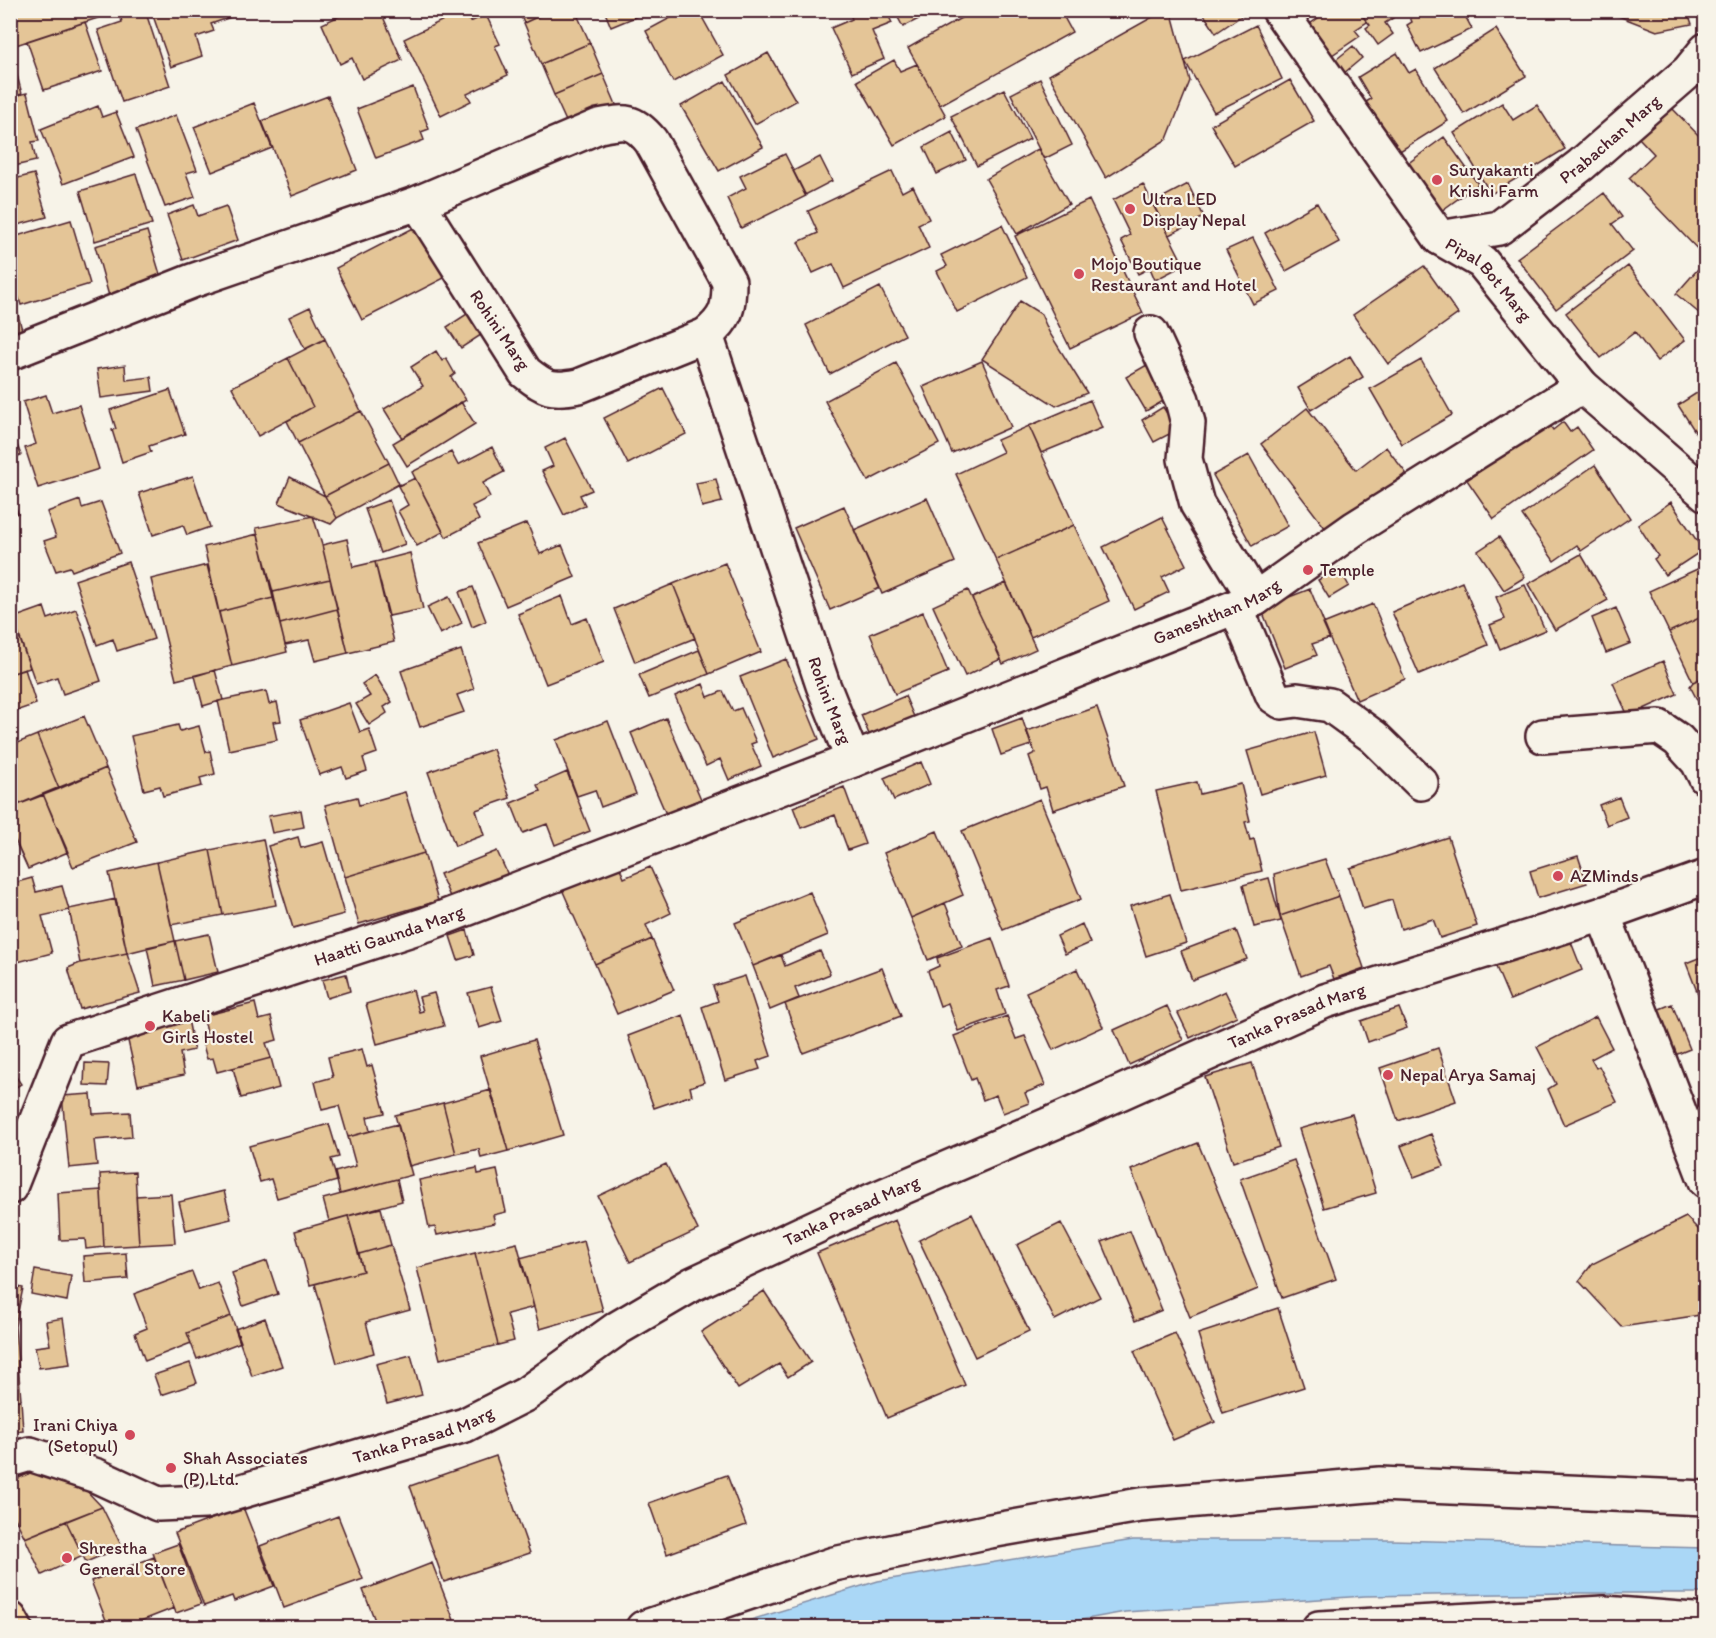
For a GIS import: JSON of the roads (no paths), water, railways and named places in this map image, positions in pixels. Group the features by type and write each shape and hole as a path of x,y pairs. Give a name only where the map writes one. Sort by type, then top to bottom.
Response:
{"main road":[{"path":"10,1618 15,1628"}],"street":[{"name":"Pipal Bot Marg","path":"1278,10 1440,238 1482,262 1582,386 1706,494"},
{"name":"Prabachan Marg","path":"1440,238 1499,228 1581,165 1689,71 1706,50"},
{"path":"10,353 192,281 418,203 599,126 623,122 641,129 651,141 729,282 729,303 720,324 706,335"},
{"name":"Rohini Marg","path":"418,203 525,372 543,386 558,390 579,386 706,335 823,685 853,760"},
{"path":"1151,333 1182,400 1188,423 1185,459 1197,504 1245,603 1273,696 1282,702 1297,700 1330,705 1374,737 1420,783"},
{"name":"Ganeshthan Marg","path":"853,760 1245,603 1355,528 1582,386"},
{"path":"1544,736 1659,727 1691,754 1706,778"},
{"name":"Haatti Gaunda Marg","path":"10,1187 68,1041 427,924 853,760"},
{"name":"Tanka Prasad Marg","path":"10,1460 30,1454 97,1476 158,1504 206,1502 465,1425 526,1394 618,1328 693,1284 770,1246 1325,1001 1603,914 1706,877"},
{"path":"1603,914 1706,1181"},
{"path":"643,1628 834,1564 990,1531 1140,1505 1380,1484 1706,1498"},
{"path":"1319,1628 1604,1614 1706,1622"}],"water":[{"path":"1133,1540 1391,1540 1705,1548 1705,1593 1365,1596 1125,1612 1037,1628 728,1627 878,1581"}],"place":[{"name":"Suryakanti Krishi Farm","path":"1437,180"},
{"name":"Ultra LED Display Nepal","path":"1130,209"},
{"name":"Mojo Boutique Restaurant and Hotel","path":"1079,274"},
{"name":"Temple","path":"1308,570"},
{"name":"AZMinds","path":"1558,876"},
{"name":"Kabeli Girls Hostel","path":"150,1026"},
{"name":"Nepal Arya Samaj","path":"1388,1075"},
{"name":"Irani Chiya (Setopul)","path":"130,1435"},
{"name":"Shah Associates (P) Ltd.","path":"171,1468"},
{"name":"Shrestha General Store","path":"67,1558"}]}
